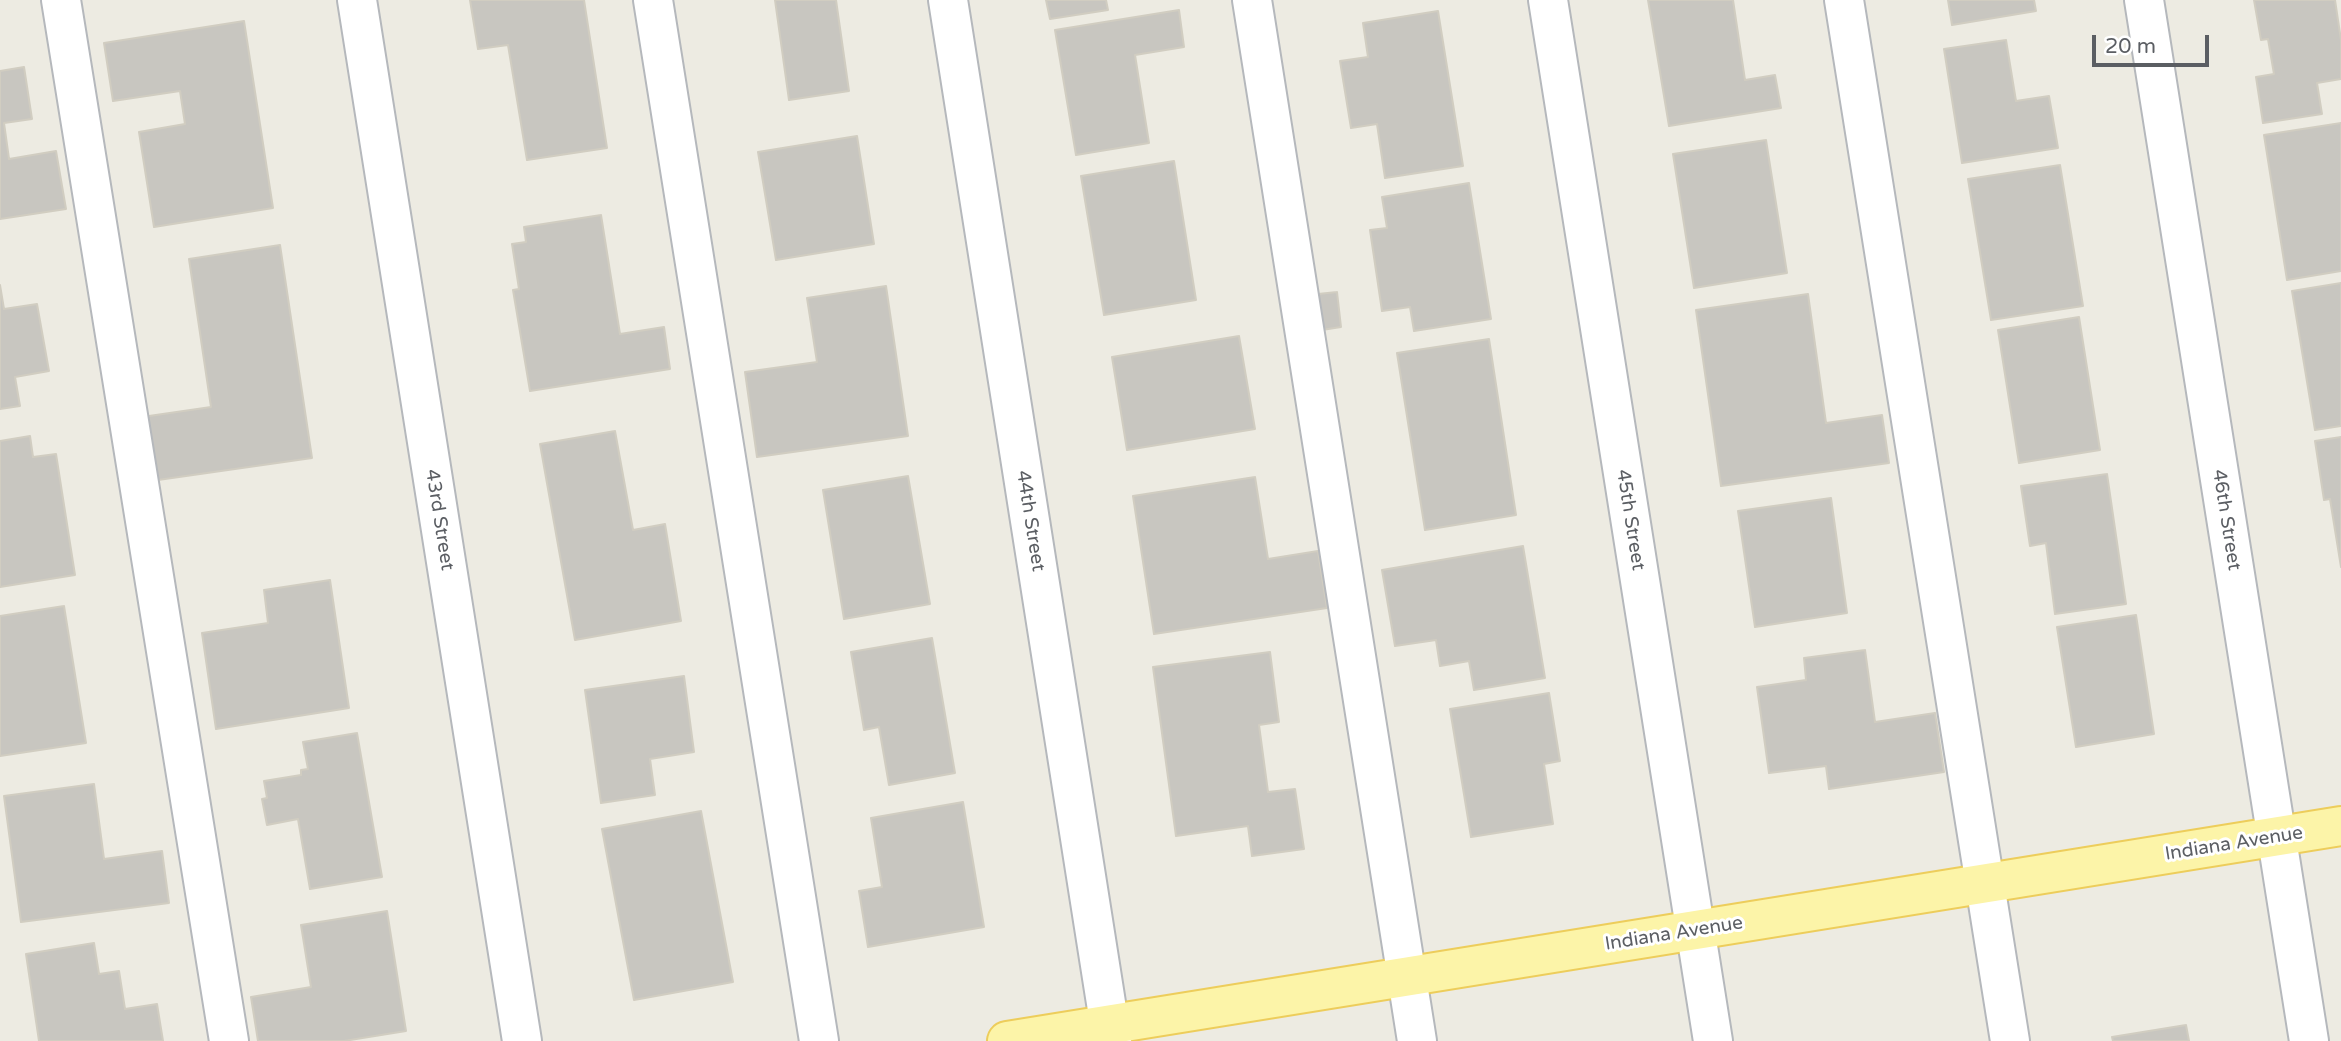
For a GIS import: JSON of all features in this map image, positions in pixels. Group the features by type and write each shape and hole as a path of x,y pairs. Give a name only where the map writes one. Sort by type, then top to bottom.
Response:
{"main road":[{"name":"Indiana Avenue","path":"1007,1041 1111,1033 1407,977 2341,826"}],"street":[{"path":"61,0 229,1041"},
{"name":"43rd Street","path":"357,0 522,1041"},
{"path":"653,0 819,1041"},
{"name":"44th Street","path":"948,0 1111,1033"},
{"path":"1252,0 1417,1041"},
{"name":"45th Street","path":"1548,0 1713,1041"},
{"path":"1844,0 2010,1041"},
{"name":"46th Street","path":"2144,0 2309,1041"}],"building":[{"path":"470,0 584,0 607,148 527,160 508,45 478,49"},
{"path":"775,0 836,0 849,91 789,100"},
{"path":"1046,0 1106,0 1108,10 1050,19"},
{"path":"1648,0 1733,0 1745,80 1775,75 1781,108 1669,126"},
{"path":"1948,0 2034,0 2036,11 1952,25"},
{"path":"2254,0 2335,0 2341,40 2341,79 2317,83 2322,114 2263,123 2256,77 2274,74 2268,39 2261,40"},
{"path":"1179,10 1184,47 1135,55 1149,143 1076,155 1055,30"},
{"path":"1438,11 1463,166 1385,178 1377,124 1351,128 1340,61 1368,57 1363,23"},
{"path":"244,21 273,208 154,227 139,132 185,124 180,91 113,101 104,43"},
{"path":"2006,40 2016,101 2049,96 2058,148 1962,163 1944,49"},
{"path":"24,67 32,119 4,123 9,159 56,151 66,209 0,219 0,71"},
{"path":"2341,123 2341,271 2287,280 2264,135"},
{"path":"857,136 874,244 776,260 758,152"},
{"path":"1766,140 1787,273 1694,288 1673,154"},
{"path":"1174,161 1196,300 1104,315 1081,176"},
{"path":"2060,165 2083,306 1991,320 1968,179"},
{"path":"1469,183 1491,319 1414,331 1410,307 1382,311 1370,230 1387,228 1382,197"},
{"path":"601,215 620,334 664,327 670,369 530,391 513,290 519,289 512,244 526,242 524,227"},
{"path":"280,245 312,458 151,481 142,417 211,407 189,259"},
{"path":"2341,283 2341,426 2315,430 2292,291"},
{"path":"0,285 4,309 37,304 49,371 15,377 20,406 0,409"},
{"path":"886,286 908,436 757,457 745,372 817,362 807,298"},
{"path":"1337,292 1341,327 1322,330 1318,294"},
{"path":"1808,294 1826,423 1882,415 1889,463 1721,486 1696,310"},
{"path":"2079,317 2100,450 2019,463 1998,330"},
{"path":"1239,336 1255,429 1127,450 1112,357"},
{"path":"1489,339 1516,515 1425,530 1397,353"},
{"path":"615,431 633,530 665,524 681,621 575,640 540,444"},
{"path":"30,436 33,457 56,454 75,575 0,587 0,441"},
{"path":"2341,437 2341,567 2330,499 2324,500 2315,441"},
{"path":"2107,474 2126,604 2055,614 2046,543 2030,546 2021,486"},
{"path":"908,476 930,604 844,619 823,490"},
{"path":"1255,477 1268,559 1318,551 1327,608 1154,634 1133,496"},
{"path":"1831,498 1847,613 1755,627 1738,511"},
{"path":"1523,546 1545,678 1474,690 1469,661 1440,666 1436,640 1395,646 1382,570"},
{"path":"330,580 349,708 216,729 202,633 268,623 264,590"},
{"path":"64,606 86,743 0,756 0,616"},
{"path":"2136,615 2154,734 2076,747 2057,627"},
{"path":"932,638 955,773 889,785 879,727 864,730 851,652"},
{"path":"1865,650 1875,722 1935,713 1944,772 1829,789 1826,766 1769,773 1757,687 1806,680 1804,658"},
{"path":"1270,652 1279,722 1259,725 1268,792 1295,789 1304,849 1252,856 1248,826 1176,836 1153,667"},
{"path":"684,676 694,752 650,759 655,795 601,803 585,690"},
{"path":"1549,693 1560,761 1544,764 1553,824 1471,837 1450,709"},
{"path":"357,733 382,877 310,889 298,819 267,825 262,799 267,798 264,781 301,775 301,770 308,769 303,742"},
{"path":"94,784 104,859 162,851 169,903 21,922 4,796"},
{"path":"963,802 984,927 868,947 859,891 882,887 871,818"},
{"path":"701,811 733,982 634,1000 602,829"},
{"path":"387,911 406,1031 344,1041 258,1041 251,997 311,987 301,925"},
{"path":"94,943 99,974 119,971 125,1009 157,1004 163,1041 39,1041 26,954"},
{"path":"2186,1025 2189,1041 2113,1041 2112,1037"}]}
